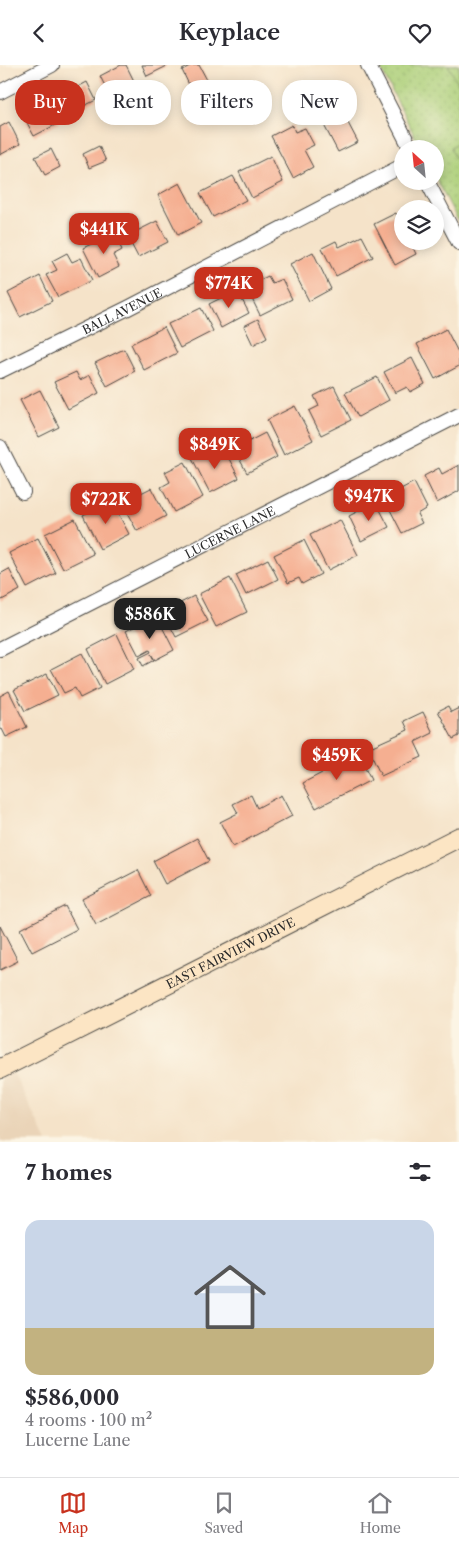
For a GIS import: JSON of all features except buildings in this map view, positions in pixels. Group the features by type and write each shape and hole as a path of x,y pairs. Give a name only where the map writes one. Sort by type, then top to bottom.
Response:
{"street":[{"path":"0,92 52,65"},
{"path":"368,65 406,140"},
{"name":"BALL AVENUE","path":"0,371 128,308 394,170"},
{"path":"432,190 459,243"},
{"name":"LUCERNE LANE","path":"0,649 459,415"},
{"path":"0,447 23,492"},
{"name":"EAST FAIRVIEW DRIVE","path":"0,1069 459,837"}],"shaded area":[{"path":"12,1070 47,1142 0,1142 0,1076"}],"green space":[{"path":"379,65 459,65 459,223 442,190 444,190 444,140 416,140"},
{"path":"448,65 459,65 459,85"},
{"path":"459,142 459,164 451,150 452,146"}]}
